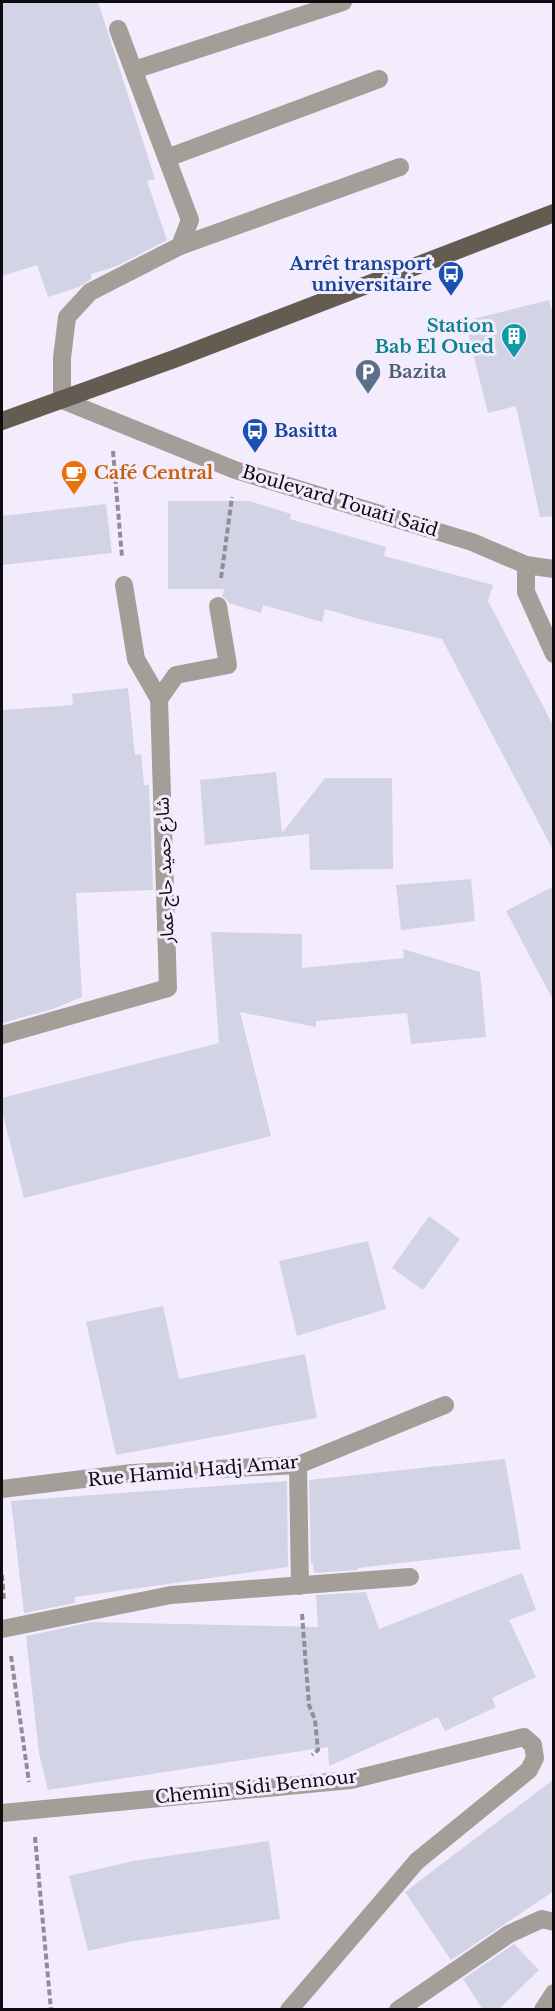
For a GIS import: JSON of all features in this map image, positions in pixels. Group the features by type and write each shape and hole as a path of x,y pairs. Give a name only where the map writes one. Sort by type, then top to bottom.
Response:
{"main road":[{"path":"2,421 174,359 554,213"}],"street":[{"path":"134,70 342,2"},
{"path":"118,29 190,220 180,246"},
{"path":"167,159 379,79"},
{"path":"62,400 62,358 67,317 90,292 180,246 400,167"},
{"name":"Boulevard Touati Saïd","path":"62,400 235,470 472,542 526,566 554,569"},
{"path":"526,566 526,592 554,654"},
{"name":"شارع حميد حاج عمار","path":"2,1035 168,988 159,699 136,658 124,585"},
{"path":"159,699 176,675 228,665 218,606"},
{"name":"Rue Hamid Hadj Amar","path":"2,1490 132,1473 298,1465 445,1405"},
{"path":"298,1465 300,1586"},
{"path":"2,1629 171,1595 410,1577"},
{"name":"Chemin Sidi Bennour","path":"2,1813 351,1780 524,1737 533,1745 535,1758 529,1770 417,1861 289,2010"},
{"path":"398,2010 509,1934 542,1919 554,1922"},
{"path":"543,2010 554,1994"}],"path":[{"path":"111,419 124,585"},
{"path":"218,606 235,470"},
{"path":"300,1586 309,1704 315,1720 318,1750 304,1761 307,1783"}],"building":[{"path":"2,2 98,2 155,179 147,181 167,240 117,266 91,274 91,279 79,287 48,297 37,265 2,276"},
{"name":"Station Bab El Oued","path":"549,300 554,317 554,516 540,517 516,406 488,413 465,321"},
{"path":"168,501 249,501 291,514 290,519 386,547 384,556 493,585 488,601 554,727 554,852 442,639 325,609 322,622 263,605 261,613 229,603 222,596 224,589 168,589"},
{"path":"106,504 112,553 2,565 2,516"},
{"path":"128,688 135,755 141,754 144,785 149,785 153,890 76,893 82,997 53,1009 2,1023 2,710 73,705 72,694"},
{"path":"276,772 282,833 325,778 392,778 393,869 310,870 309,834 205,845 200,780"},
{"path":"471,879 475,921 401,930 396,885"},
{"path":"554,886 554,1002 506,911"},
{"path":"211,932 302,934 302,968 404,958 403,949 480,972 486,1037 411,1044 407,1013 316,1021 316,1027 240,1012 271,1136 24,1198 2,1111 2,1098 219,1043"},
{"path":"429,1216 460,1239 423,1290 392,1268"},
{"path":"368,1241 386,1309 297,1336 279,1261"},
{"path":"163,1306 179,1379 305,1354 317,1418 116,1455 86,1322"},
{"path":"505,1459 521,1549 358,1568 358,1570 314,1573 313,1564 311,1564 309,1480"},
{"path":"287,1481 288,1567 75,1597 75,1603 24,1613 11,1501"},
{"path":"522,1573 536,1610 509,1620 536,1677 492,1698 496,1707 445,1731 438,1717 329,1766 328,1747 48,1790 39,1753 26,1636 92,1622 318,1627 316,1595 366,1592 379,1629"},
{"path":"554,1779 554,1891 451,1960 405,1892"},
{"path":"269,1841 280,1919 128,1942 88,1951 69,1876 133,1861"},
{"path":"514,1944 539,1970 498,2010 483,2010 463,1979"}],"place":[{"name":"Arrêt transport universitaire","path":"451,297"},
{"name":"Station Bab El Oued","path":"514,359"},
{"name":"Bazita","path":"368,395"},
{"name":"Basitta","path":"255,454"},
{"name":"Café Central","path":"74,496"}]}
